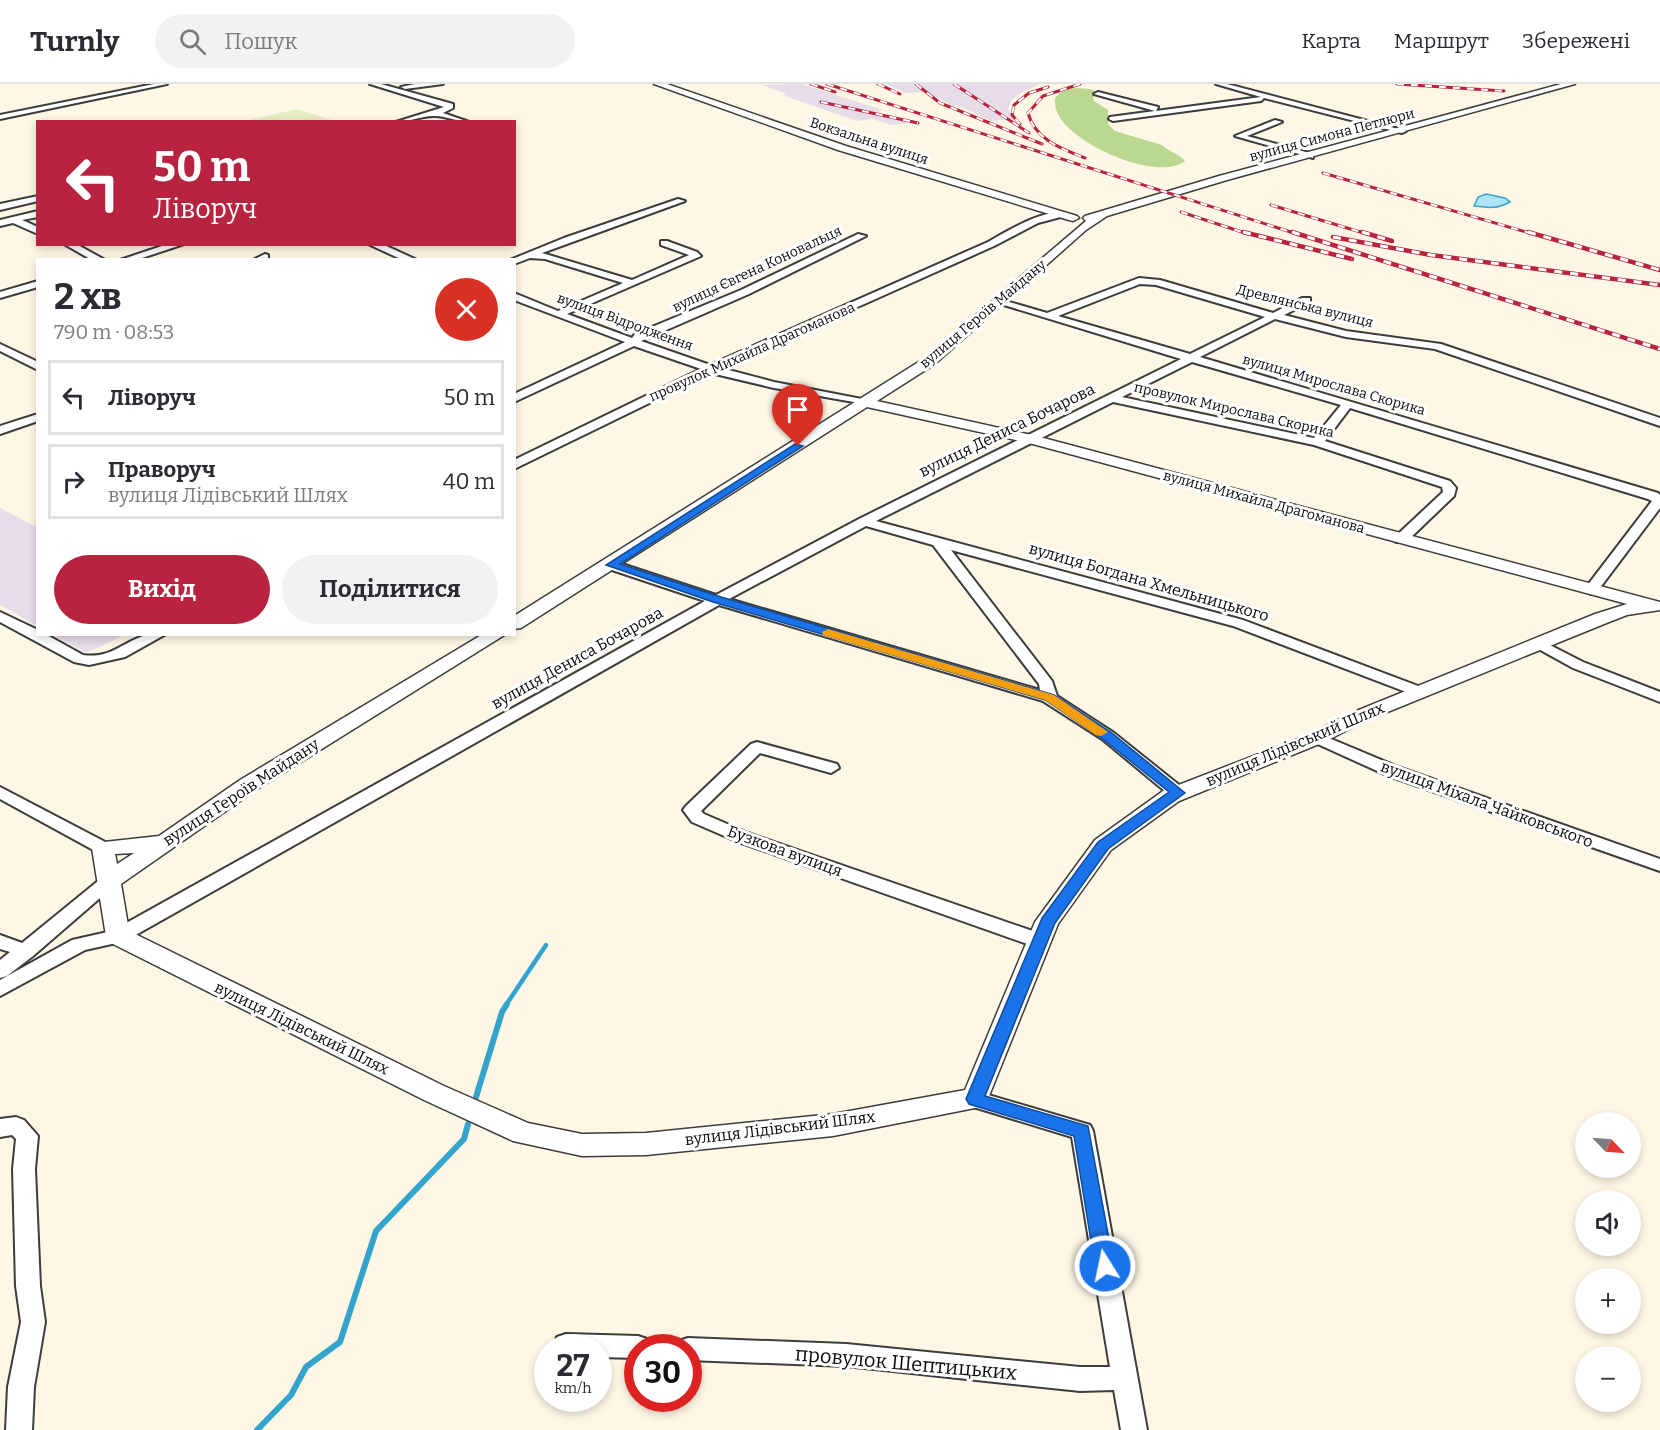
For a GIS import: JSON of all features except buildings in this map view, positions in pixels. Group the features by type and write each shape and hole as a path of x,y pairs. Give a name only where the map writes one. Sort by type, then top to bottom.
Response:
{"street":[{"path":"0,117 164,84"},
{"path":"373,84 448,104 449,108 406,120"},
{"path":"390,89 440,84"},
{"name":"Вокзальна вулиця","path":"658,84 852,152 1073,220"},
{"path":"1219,84 1402,131"},
{"name":"вулиця Симона Петлюри","path":"1073,220 1102,215 1223,178 1571,84"},
{"path":"1098,94 1164,112"},
{"path":"1113,119 1271,97"},
{"path":"0,108 36,121"},
{"path":"434,112 460,120"},
{"path":"1278,122 1239,135 1310,156"},
{"path":"0,207 36,198"},
{"path":"516,260 533,256 567,240 681,201"},
{"path":"0,223 36,214"},
{"name":"провулок Михайла Драгоманова","path":"516,464 710,369 991,244 1018,228 1049,217 1073,220"},
{"path":"14,220 36,230"},
{"name":"вулиця Героїв Майдану","path":"516,623 611,565 930,361 999,302 1073,220"},
{"name":"вулиця Євгена Коновальця","path":"516,398 634,342 639,336 746,292 861,236"},
{"path":"559,314 696,256 664,243"},
{"path":"73,246 97,258"},
{"path":"131,258 173,246"},
{"path":"377,246 408,258"},
{"path":"533,256 546,256 633,283"},
{"name":"Древлянська вулиця","path":"1048,316 1139,281 1148,280 1346,334 1437,346 1660,422"},
{"path":"0,295 36,285"},
{"name":"вулиця Відродження","path":"516,297 710,369 774,385 867,403"},
{"name":"вулиця Дениса Бочарова","path":"0,989 79,945 118,936 717,600 864,522 1306,300"},
{"name":"вулиця Мирослава Скорика","path":"999,302 1186,359 1348,404 1653,496 1660,501"},
{"path":"0,347 36,366"},
{"path":"0,357 12,353"},
{"name":"провулок Мирослава Скорика","path":"1112,398 1317,442 1446,484 1450,488 1449,493 1401,539"},
{"name":"вулиця Михайла Драгоманова","path":"867,403 1031,439 1658,607"},
{"path":"1317,442 1348,404"},
{"path":"0,430 36,418"},
{"path":"1591,590 1660,501"},
{"name":"вулиця Богдана Хмельницького","path":"864,522 1238,623 1420,692"},
{"path":"937,541 1047,684 1049,698"},
{"path":"611,565 717,600 1049,698 1108,736 1178,793"},
{"name":"вулиця Лідівський Шлях","path":"118,936 434,1093 524,1133 582,1145 646,1144 833,1125 975,1099 1047,922 1103,845 1178,793 1317,738 1356,718 1624,610 1658,607"},
{"path":"0,616 36,635"},
{"path":"38,636 88,661 101,660 155,636"},
{"name":"вулиця Героїв Майдану","path":"0,971 110,881 163,843 276,767 494,636"},
{"path":"1540,644 1578,665 1660,697"},
{"name":"вулиця Міхала Чайковського","path":"1317,738 1392,771 1660,866"},
{"name":"Бузкова вулиця","path":"831,768 757,747 692,810 698,818 742,837 1040,941"},
{"path":"0,792 104,848 163,843"},
{"path":"104,848 118,936"},
{"path":"0,942 26,951"},
{"path":"975,1099 1082,1131 1134,1430"},
{"path":"0,1128 16,1126 27,1136 25,1180 28,1286 33,1322 21,1387 19,1430"},
{"name":"провулок Шептицьких","path":"702,1350 846,1355 1080,1379 1124,1378"}],"shaded area":[{"path":"801,84 883,110 878,112 909,123 892,125 873,119 857,121 782,95 787,94 761,85"},
{"path":"887,84 1040,84 1017,95 1011,101 1008,110 1018,119 991,121 957,105 952,106 928,92 904,93"},
{"path":"0,508 36,526 36,625 0,605"},
{"path":"55,636 123,636 86,653"}],"green space":[{"path":"1090,89 1099,93 1093,97 1094,101 1108,110 1108,124 1115,131 1162,145 1185,161 1172,166 1155,167 1135,163 1095,147 1078,136 1065,124 1057,112 1055,103 1055,98 1063,90"},
{"path":"297,109 332,120 249,120"}],"water":[{"path":"1486,194 1505,198 1510,202 1493,207 1474,206 1478,197"}],"waterway":[{"path":"506,1005 546,945"},
{"path":"476,1097 502,1012 507,1004"},
{"path":"257,1430 291,1395 306,1367 340,1342 376,1231 464,1139 468,1124"}],"railway":[{"path":"811,84 835,92"},
{"path":"827,84 1297,234"},
{"path":"878,84 900,94"},
{"path":"916,84 940,103 1042,144"},
{"path":"954,84 1029,133"},
{"path":"1080,84 1043,96 1028,113 1043,137 1085,158"},
{"path":"1397,84 1504,91"},
{"path":"1020,124 1012,115 1014,105 1029,93 1048,87"},
{"path":"821,102 918,123"},
{"path":"1323,173 1533,234"},
{"path":"1271,205 1367,234"},
{"path":"1181,212 1248,234"},
{"path":"1243,232 1352,259"},
{"path":"1292,232 1660,349"},
{"path":"1362,232 1392,241"},
{"path":"1528,232 1660,270"},
{"path":"1333,237 1431,255 1660,285"}],"slow traffic":[{"path":"828,632 1049,698 1101,732"}],"route":[{"path":"798,446 611,565 717,600 1049,698 1108,736 1178,793 1103,845 1047,922 975,1099 1082,1131 1105,1266"}]}
